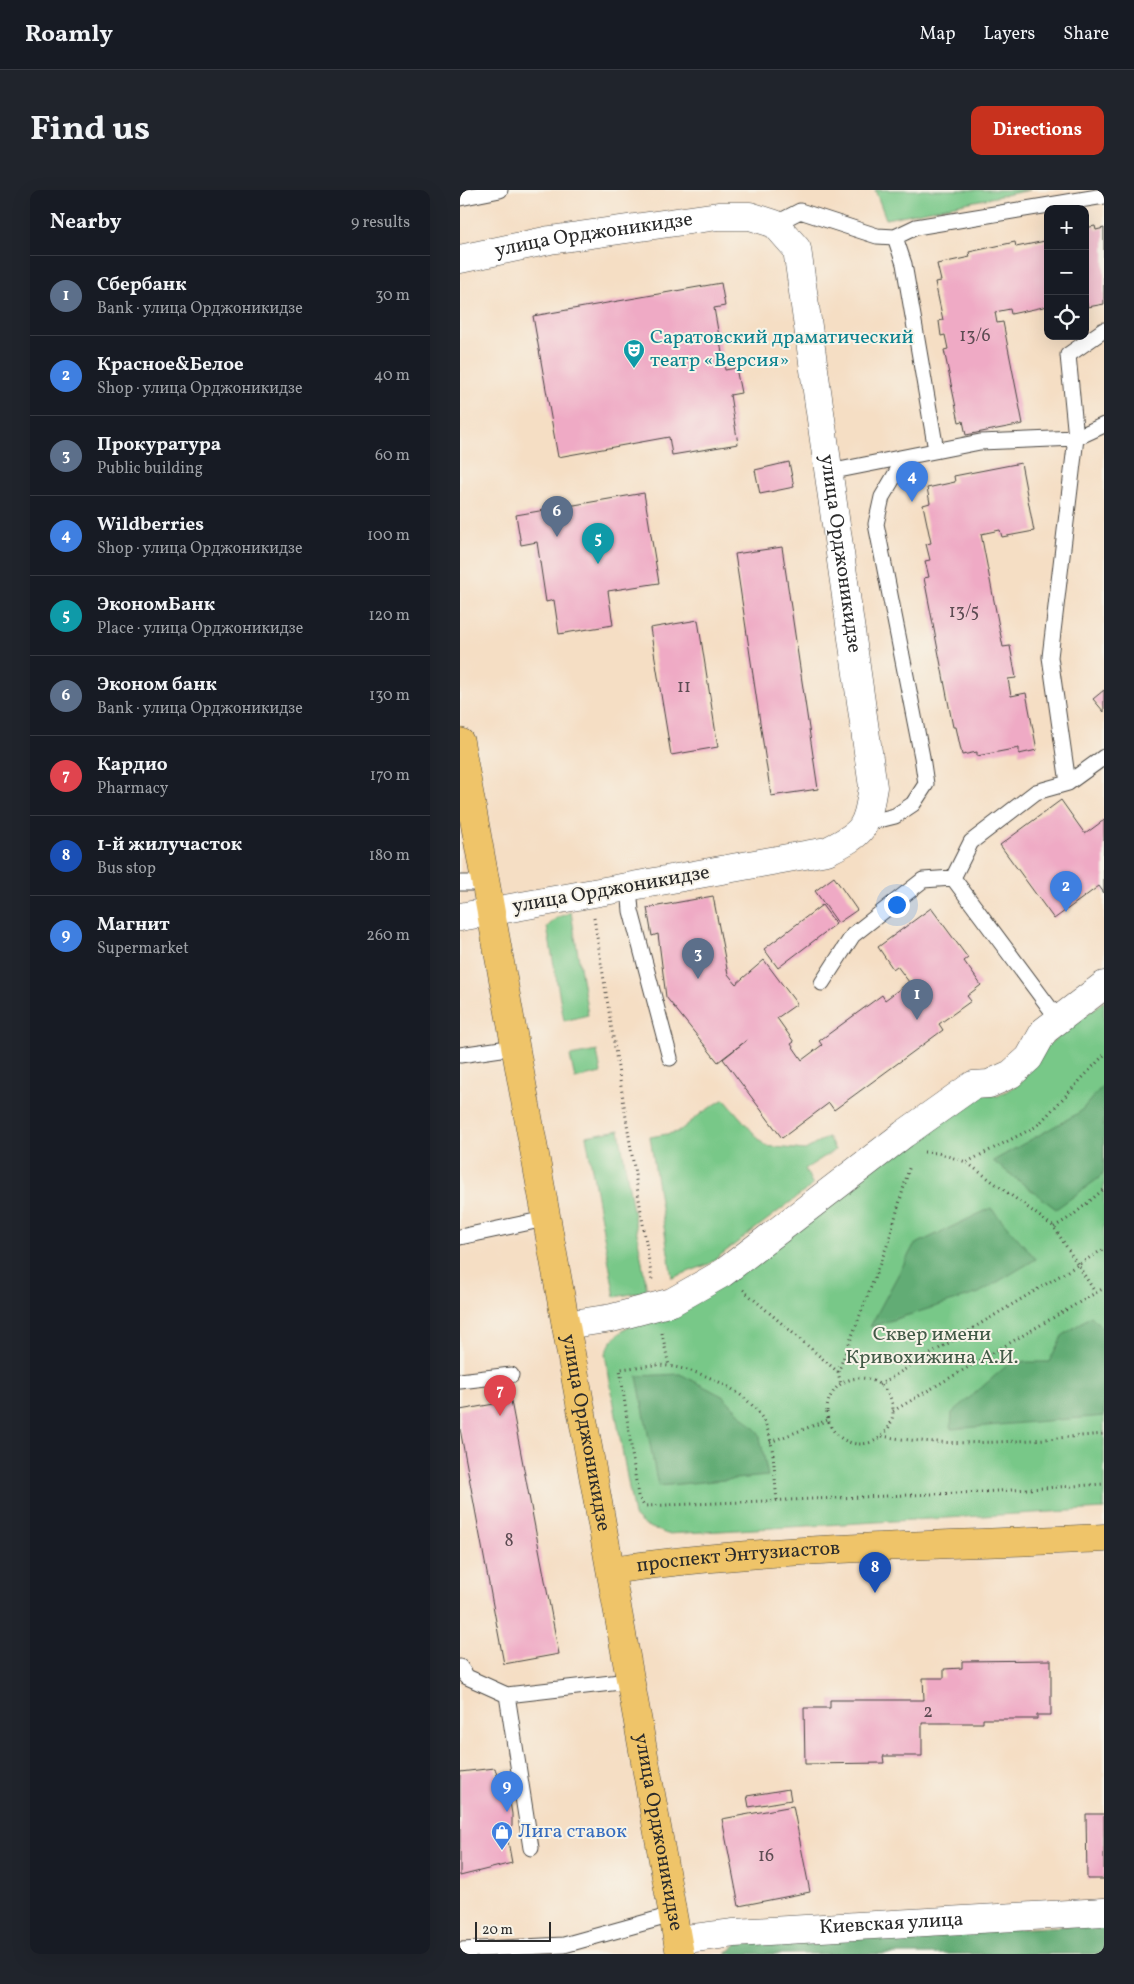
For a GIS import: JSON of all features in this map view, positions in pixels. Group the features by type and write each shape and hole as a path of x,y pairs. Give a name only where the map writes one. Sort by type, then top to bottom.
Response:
{"main road":[{"name":"улица Орджоникидзе","path":"460,742 473,883 492,912 545,1219 677,1936"},
{"name":"проспект Энтузиастов","path":"611,1570 672,1561 876,1548 1104,1538"}],"street":[{"name":"улица Орджоникидзе","path":"460,259 550,240 718,216 750,216 775,224 796,250 873,787 867,822 851,840 826,851 492,912"},
{"path":"460,917 492,912"},
{"path":"566,1325 612,1318 672,1302 723,1273 909,1142 973,1085 989,1084 1011,1074 1029,1058 1044,1031 1104,984"},
{"name":"Киевская улица","path":"677,1936 1104,1912"}],"lane":[{"path":"460,198 500,190"},
{"path":"775,224 800,211 877,236 894,237 916,227 1104,196"},
{"path":"894,237 904,264 936,450"},
{"path":"1068,783 1050,657 1076,438 1068,355 1104,330"},
{"path":"829,472 980,442 1076,438 1104,425"},
{"path":"867,822 895,816 914,804 926,784 876,524 882,497 905,458"},
{"path":"953,878 971,842 1036,792 1068,783 1104,757"},
{"path":"822,983 853,936 869,923 923,880 953,878"},
{"path":"953,878 1058,1019"},
{"path":"628,887 631,910 670,1058"},
{"path":"460,1055 515,1047"},
{"path":"460,1237 545,1219"},
{"path":"460,1381 510,1375"},
{"path":"460,1667 467,1677 507,1695 629,1681"},
{"path":"507,1695 531,1848"},
{"path":"460,1950 504,1951 564,1944 677,1936"}],"path":[{"path":"590,894 656,1306 669,1366"},
{"path":"966,1162 1036,1126 1104,1054"},
{"path":"841,1385 838,1372 888,1243 909,1142 966,1162 1054,1227 1095,1292"},
{"path":"1054,1227 1072,1216 1104,1189"},
{"path":"879,1385 1104,1249"},
{"path":"723,1273 838,1372"},
{"path":"893,1411 1104,1288"},
{"path":"777,1500 770,1442 766,1426 756,1408 737,1393 702,1374 669,1366 656,1365 620,1369 638,1496 644,1506 982,1492 1104,1484"},
{"path":"859,1379 869,1380 879,1385 886,1391 893,1411 892,1420 882,1436 873,1442 862,1444 851,1443 841,1438 833,1430 828,1420 829,1401 841,1385 859,1379"},
{"path":"770,1442 828,1420"},
{"path":"882,1436 901,1440 980,1442 1104,1434"}],"green space":[{"path":"875,190 1030,190 886,219"},
{"path":"571,912 588,1015 564,1021 547,927 555,919"},
{"name":"Сквер имени Кривохижина А.И.","path":"1104,1001 1104,1509 667,1534 644,1525 634,1516 605,1354 616,1336 632,1325 672,1310 977,1093 998,1096 1020,1083 1046,1046"},
{"path":"597,1051 601,1073 575,1079 570,1056"},
{"path":"1104,1084 1104,1171 1099,1178 1056,1209 993,1161 1080,1112"},
{"path":"724,1099 765,1146 805,1150 828,1137 835,1150 805,1169 813,1185 709,1264 672,1278 650,1137 678,1132 703,1112"},
{"path":"619,1130 647,1291 615,1297 586,1136"},
{"path":"991,1208 1036,1259 979,1293 870,1327 914,1245"},
{"path":"1091,1316 1104,1329 1104,1416 951,1429 952,1413 1011,1362 1049,1362 1062,1336"},
{"path":"680,1374 724,1397 759,1433 768,1476 658,1486 637,1376"},
{"path":"1104,1924 1104,1954 726,1954 737,1944"}],"building":[{"path":"1095,226 1096,230 1104,228 1104,304 1089,307 1089,250 1089,227"},
{"path":"1044,241 1044,307 1011,314 1010,309 995,312 997,323 1003,322 1023,424 966,435 963,421 959,422 944,350 948,349 945,335 941,336 939,321 943,320 935,282 941,281 937,264 970,257 969,252 1015,242 1016,247"},
{"name":"Саратовский драматический театр «Версия»","path":"721,283 725,306 714,308 725,370 736,368 741,393 730,395 738,444 672,455 669,437 558,457 533,316"},
{"path":"789,462 794,487 760,494 755,470"},
{"path":"1021,463 1034,531 1002,537 1000,530 981,534 1003,647 1010,646 1016,678 1008,679 1011,696 1026,693 1037,750 1019,754 1019,748 977,756 977,752 962,755 956,727 953,727 924,578 929,577 925,561 930,560 926,544 931,543 923,505 930,503 927,488 955,482 954,476"},
{"path":"644,493 659,583 608,591 613,625 559,634 554,600 546,602 537,542 521,545 516,515"},
{"path":"782,547 818,789 771,796 735,554"},
{"path":"698,620 718,747 671,755 650,628"},
{"path":"1104,690 1104,712 1093,699"},
{"path":"1061,800 1085,834 1104,820 1104,893 1099,886 1054,919 1000,845"},
{"path":"834,877 857,910 838,923 815,891"},
{"path":"713,896 728,974 736,984 764,960 797,1004 777,1018 794,1042 791,1044 802,1060 822,1045 819,1041 882,995 885,1000 909,982 897,966 893,969 878,947 931,908 968,958 964,961 981,985 967,996 971,1001 939,1024 943,1030 834,1110 829,1103 782,1138 723,1059 747,1040 718,1062 666,997 658,934 652,936 647,908"},
{"path":"822,905 836,924 778,968 764,949"},
{"path":"511,1401 559,1654 504,1664 460,1429 460,1410"},
{"path":"1051,1660 1051,1715 1037,1715 1037,1719 983,1719 983,1723 922,1723 922,1756 883,1756 884,1763 805,1764 804,1708 830,1708 830,1700 924,1700 923,1678 944,1678 944,1669 962,1668 962,1661"},
{"path":"495,1768 502,1793 510,1802 512,1826 507,1836 512,1863 460,1876 460,1772"},
{"path":"789,1789 791,1800 749,1807 747,1796"},
{"path":"793,1806 810,1892 739,1906 722,1819"},
{"path":"1086,1814 1104,1814 1104,1879 1087,1879"}],"place":[{"name":"Саратовский драматический театр «Версия»","path":"634,369"},
{"name":"Wildberries","path":"912,502"},
{"name":"Эконом банк","path":"557,537"},
{"name":"ЭкономБанк","path":"598,564"},
{"name":"Красное&Белое","path":"1066,912"},
{"name":"Прокуратура","path":"698,979"},
{"name":"Сбербанк","path":"917,1020"},
{"name":"Кардио","path":"500,1416"},
{"name":"1-й жилучасток","path":"875,1593"},
{"name":"Магнит","path":"507,1812"},
{"name":"Лига ставок","path":"502,1851"}]}
